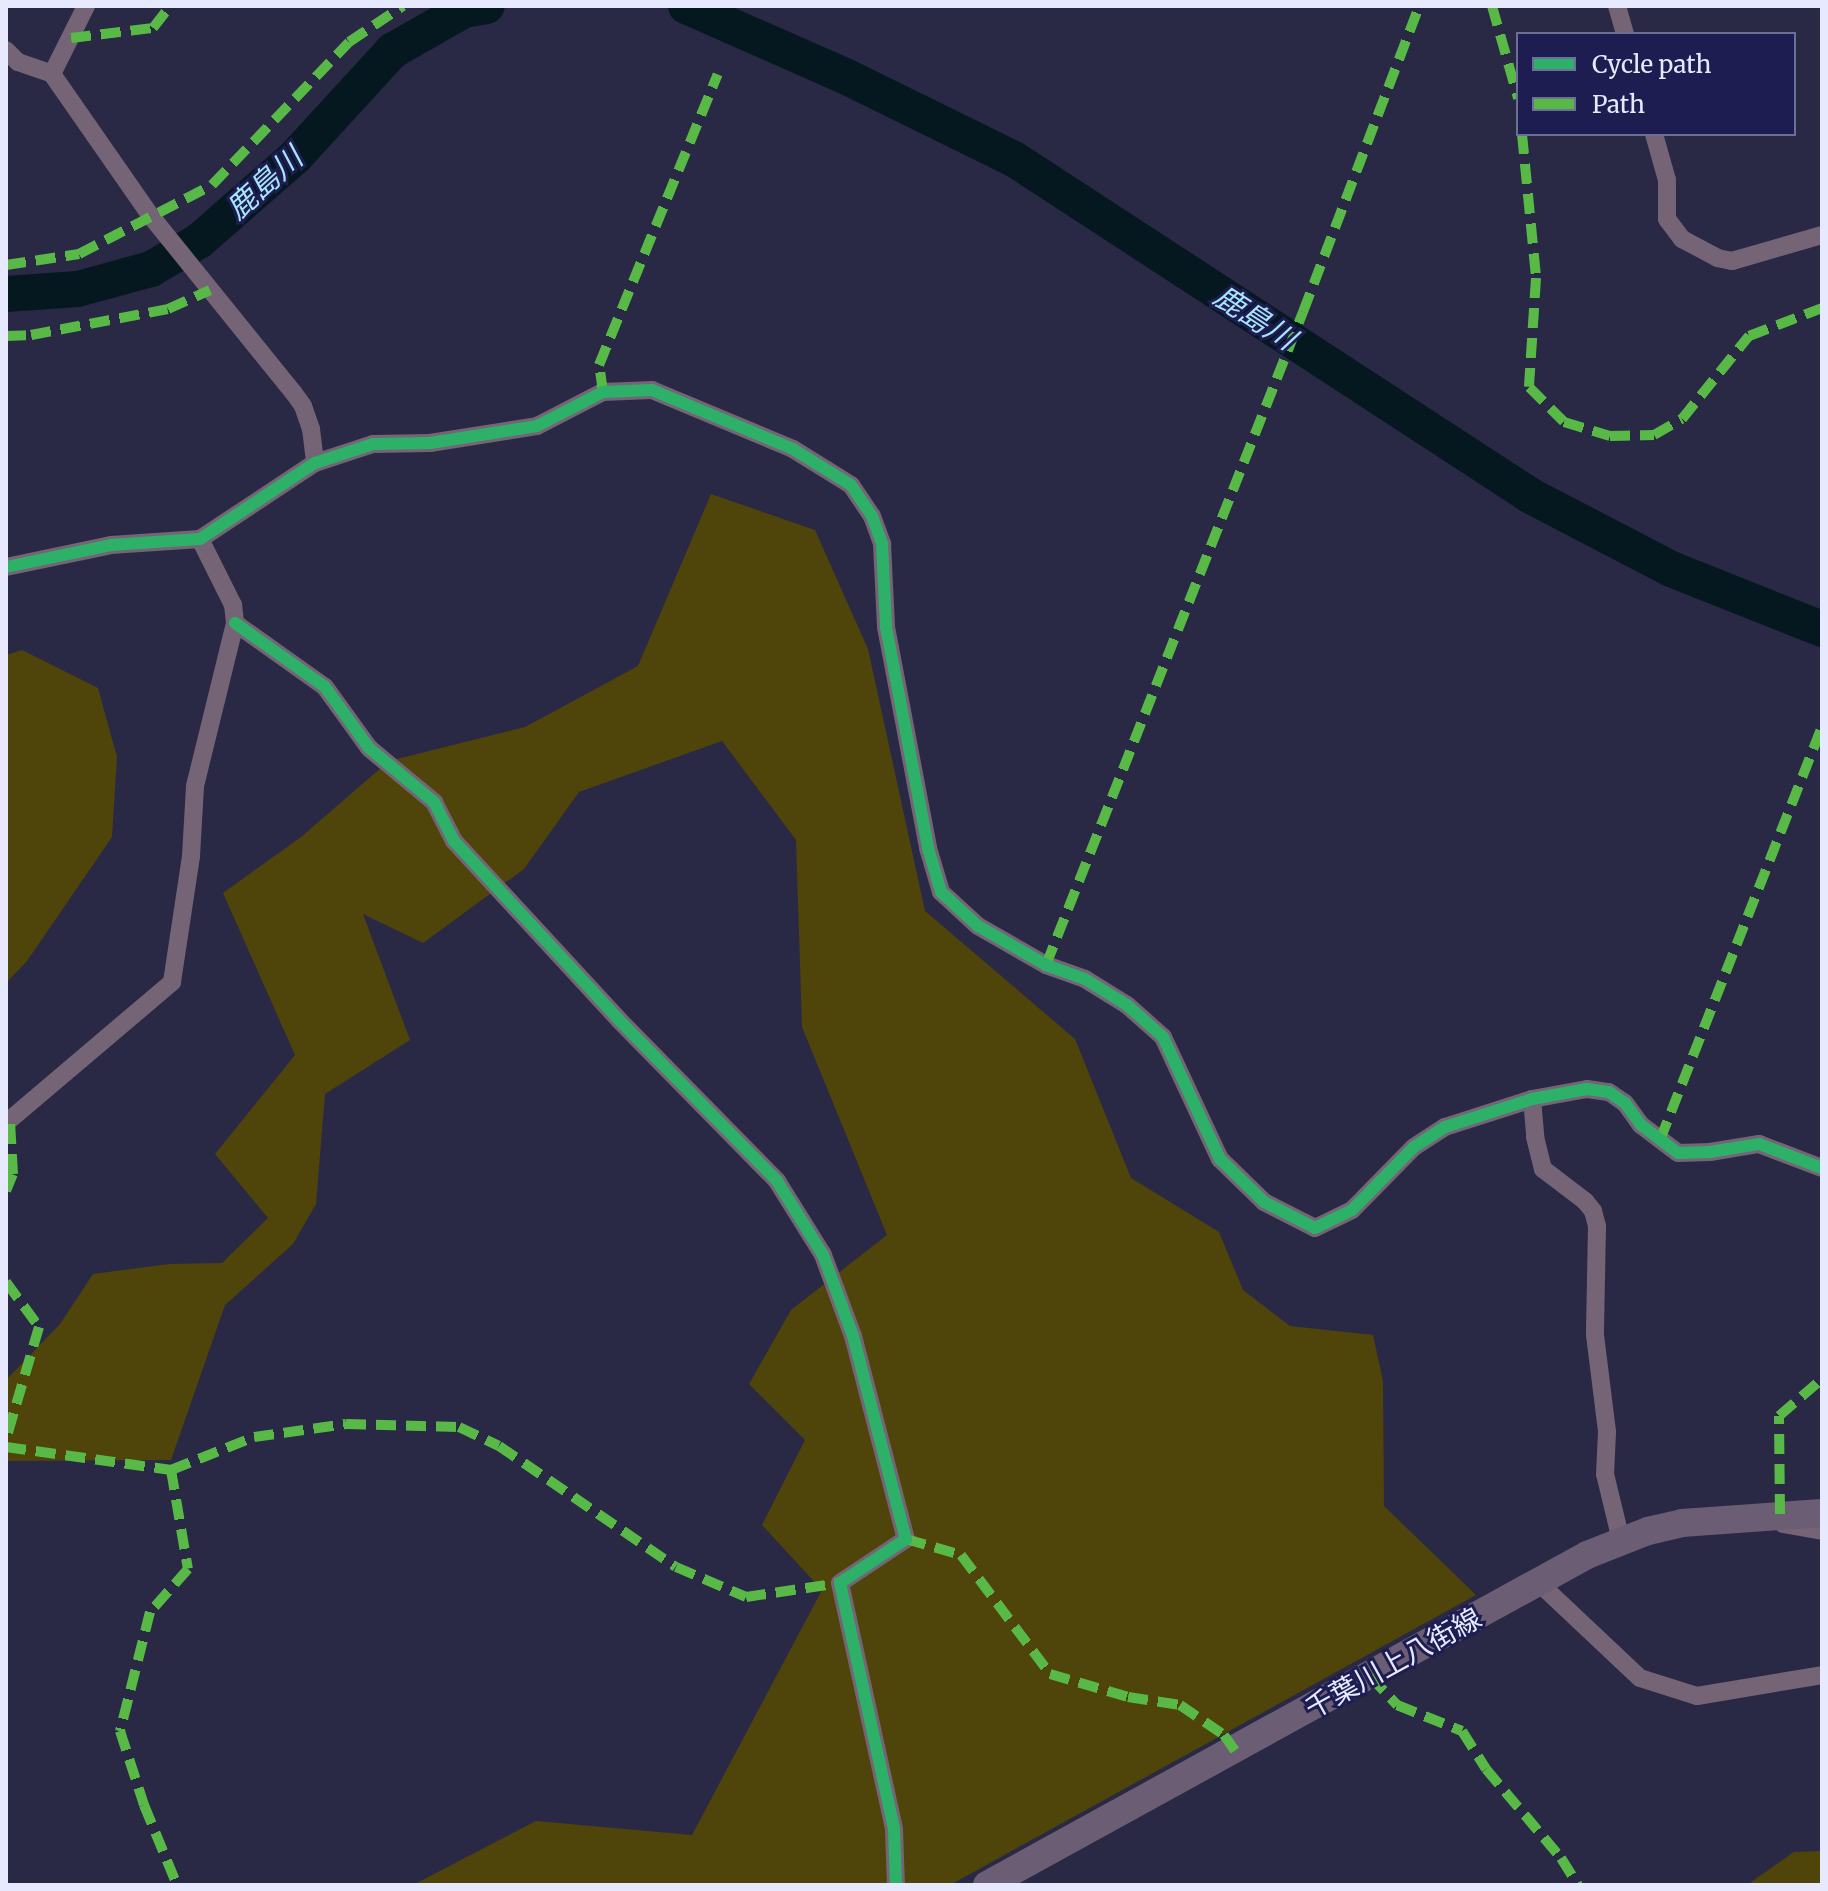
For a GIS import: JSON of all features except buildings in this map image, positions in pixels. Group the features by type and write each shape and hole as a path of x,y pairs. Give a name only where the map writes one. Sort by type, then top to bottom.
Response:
{"main road":[{"name":"千葉川上八街線","path":"987,1885 1538,1582 1621,1540 1682,1523 1745,1516 1822,1513"}],"street":[{"path":"52,74 86,6"},
{"path":"1617,6 1624,32"},
{"path":"6,50 18,62 52,74 150,215 303,406 311,429 315,463"},
{"path":"1655,136 1667,180 1667,219 1682,239 1717,258 1732,261 1822,235"},
{"path":"6,567 111,545 200,539 315,463 373,444 430,443 537,426 603,392 652,390 793,449 851,485 872,516 882,544 886,627 928,848 941,892 978,926 1046,965 1085,979 1127,1005 1163,1037 1220,1159 1264,1202 1315,1228 1352,1210 1414,1147 1445,1127 1532,1099 1587,1089 1609,1092 1625,1103 1641,1125 1678,1153 1710,1152 1759,1144 1822,1168"},
{"path":"6,1123 172,982 191,856 195,786 235,623 233,605 200,539"},
{"path":"235,623 325,687 369,748 434,802 454,841 619,1020 777,1181 823,1255 853,1336 906,1539 840,1583 894,1829 896,1885"},
{"path":"1532,1099 1535,1137 1543,1169 1585,1201 1593,1211 1597,1226 1595,1335 1607,1432 1605,1474 1621,1540"},
{"path":"1745,1516 1822,1531"},
{"path":"1538,1582 1640,1678 1697,1696 1822,1675"}],"shaded area":[{"path":"711,494 815,530 868,649 925,911 1075,1039 1131,1178 1219,1232 1243,1290 1290,1326 1373,1335 1383,1381 1384,1506 1476,1595 950,1885 413,1885 536,1821 692,1835 822,1590 762,1525 805,1440 749,1384 791,1310 887,1235 802,1027 796,840 722,741 579,792 524,869 423,943 363,914 410,1040 325,1094 316,1204 293,1244 225,1305 171,1460 6,1461 6,1380 60,1324 93,1274 169,1264 222,1263 268,1218 215,1154 295,1055 223,893 301,837 389,761 525,727 638,666"},
{"path":"22,650 98,688 117,757 112,837 27,961 6,983 6,655"},
{"path":"1822,1851 1822,1885 1747,1885 1794,1852"}],"waterway":[{"name":"鹿島川","path":"6,294 78,289 151,269 199,241 295,157 392,51 464,10 487,6"},
{"name":"鹿島川","path":"686,6 847,77 1014,159 1531,496 1671,569 1822,629"}],"marked path":[{"path":"71,38 153,28 170,6"},
{"path":"6,265 79,254 212,185 349,42 403,6"},
{"path":"1046,965 1303,312 1419,6"},
{"path":"1492,6 1516,91"},
{"path":"603,392 599,365 718,74"},
{"path":"1522,136 1536,278 1529,387 1564,422 1610,436 1654,435 1682,419 1749,336 1822,308"},
{"path":"6,336 31,335 168,309 210,290"},
{"path":"1660,1140 1822,726"},
{"path":"6,1191 13,1174 10,1122"},
{"path":"6,1282 39,1327 6,1439"},
{"path":"1780,1514 1779,1416 1822,1379"},
{"path":"6,1447 171,1470 254,1437 346,1424 459,1427 499,1446 676,1567 746,1597 840,1583"},
{"path":"171,1470 188,1569 150,1612 120,1731 144,1805 177,1885"},
{"path":"906,1539 961,1555 1050,1674 1128,1697 1180,1705 1224,1735 1235,1751"},
{"path":"1370,1676 1397,1705 1462,1731 1486,1769 1561,1858 1578,1885"}],"cycle path":[{"path":"6,567 111,545 200,539 315,463 373,444 430,443 537,426 603,392 652,390 793,449 851,485 872,516 882,544 886,627 928,848 941,892 978,926 1046,965 1085,979 1127,1005 1163,1037 1220,1159 1264,1202 1315,1228 1352,1210 1414,1147 1445,1127 1532,1099 1587,1089 1609,1092 1625,1103 1641,1125 1678,1153 1710,1152 1759,1144 1822,1168"},
{"path":"235,623 325,687 369,748 434,802 454,841 619,1020 777,1181 823,1255 853,1336 906,1539 840,1583 894,1829 896,1885"}]}
